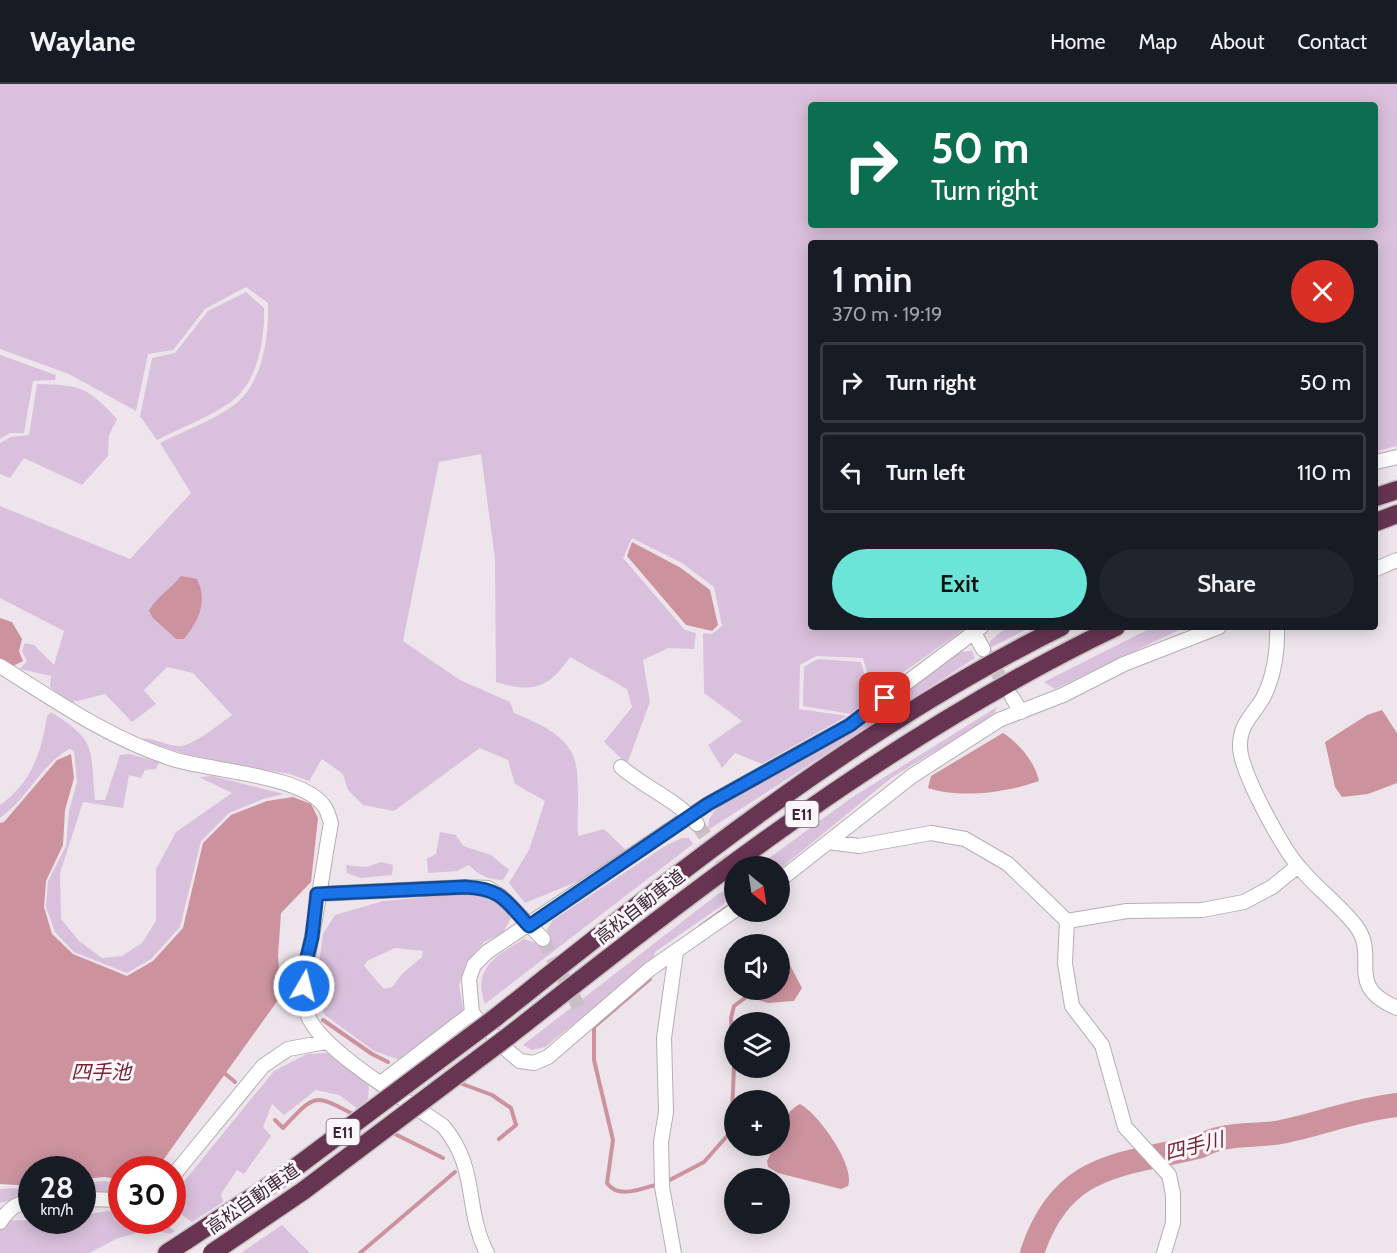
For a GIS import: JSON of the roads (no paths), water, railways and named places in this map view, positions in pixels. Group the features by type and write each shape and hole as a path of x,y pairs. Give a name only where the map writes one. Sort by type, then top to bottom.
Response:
{"highway":[{"path":"1378,496 1397,490"},
{"path":"1378,521 1397,514"},
{"name":"高松自動車道","path":"167,1253 284,1176 495,1017 713,848 815,776 915,709 1056,630"},
{"name":"高松自動車道","path":"212,1253 303,1191 723,870 824,798 926,732 1041,663 1110,630"}],"street":[{"path":"1378,462 1397,457"},
{"path":"1378,567 1397,560"},
{"path":"724,918 585,1016 548,1057 534,1064 520,1061 472,1013 469,979 474,965 487,952 694,820 850,725 976,630"},
{"path":"977,630 983,649"},
{"path":"790,872 912,776 999,720 1063,695 1124,664 1211,630"},
{"path":"1277,630 1272,677 1262,698 1242,727 1239,747 1244,769 1298,866 1357,927 1364,944 1364,973 1371,992 1382,1001 1397,1008"},
{"path":"0,666 95,726 131,745 175,760 291,784 313,795 325,807 331,823 317,894 312,937 303,974 304,998 311,1023 326,1042 443,1126 456,1141 471,1183 475,1222 488,1253"},
{"path":"1012,697 1021,712"},
{"path":"621,767 638,782 655,788 694,820"},
{"path":"828,842 859,846 931,833 965,840 1008,864 1067,921 1065,963 1072,1006 1102,1045 1125,1127 1169,1175 1173,1194 1173,1222 1164,1253"},
{"path":"1067,921 1127,911 1202,910 1244,902 1272,887 1298,866"},
{"path":"317,894 465,887 488,888 502,897 543,939"},
{"path":"674,1253 662,1184 661,1142 666,1112 664,1038 675,974 676,952"},
{"path":"381,1082 472,1013"},
{"path":"186,1160 263,1066 288,1049 326,1042"},
{"path":"0,1222 9,1209 18,1204"}],"water":[{"path":"632,542 681,568 710,590 718,625 712,631 686,625 627,556"},
{"path":"181,576 197,579 202,603 198,618 184,639 176,639 153,618 149,611"},
{"path":"0,618 12,622 22,639 19,651 23,661 13,666 0,658"},
{"path":"1382,710 1397,733 1397,783 1368,794 1342,797 1335,787 1325,742 1367,715"},
{"path":"1003,733 1026,754 1039,781 999,791 969,794 928,788 931,776"},
{"name":"四手池","path":"71,754 74,778 65,810 63,845 46,881 44,907 52,934 73,954 127,976 153,961 183,928 203,843 231,815 267,801 293,797 311,804 318,818 311,882 281,913 278,956 281,996 166,1156 108,1156 108,1178 96,1178 96,1156 18,1156 18,1185 0,1184 0,823 4,822 57,760"},
{"path":"790,965 802,988 794,1001 768,1003 758,1000 790,1000"},
{"path":"800,1104 808,1109 834,1141 846,1166 849,1177 848,1186 841,1189 790,1176 790,1168 768,1167 769,1156 790,1156 790,1112"}],"waterway":[{"path":"701,926 724,910"},
{"path":"650,979 594,1027 594,1060 613,1140 607,1183 612,1188 624,1192 659,1184"},
{"path":"278,983 292,995"},
{"path":"666,1182 704,1162 728,1135 732,1113 734,1067 731,1018 734,1006 742,1000"},
{"path":"323,1020 372,1054 388,1062"},
{"path":"222,1071 235,1082"},
{"path":"457,1082 492,1095 511,1108 516,1125 499,1139"},
{"path":"275,1120 283,1128 303,1108 316,1100 332,1104 357,1116"},
{"name":"四手川","path":"1032,1253 1045,1223 1060,1201 1077,1184 1097,1173 1145,1158 1201,1146 1219,1139 1281,1132 1366,1110 1397,1105"},
{"path":"391,1132 443,1158"},
{"path":"360,1253 455,1172"}],"tunnel":[{"path":"983,649 1009,692"},
{"path":"697,824 724,863"},
{"path":"543,939 581,1011"}]}
